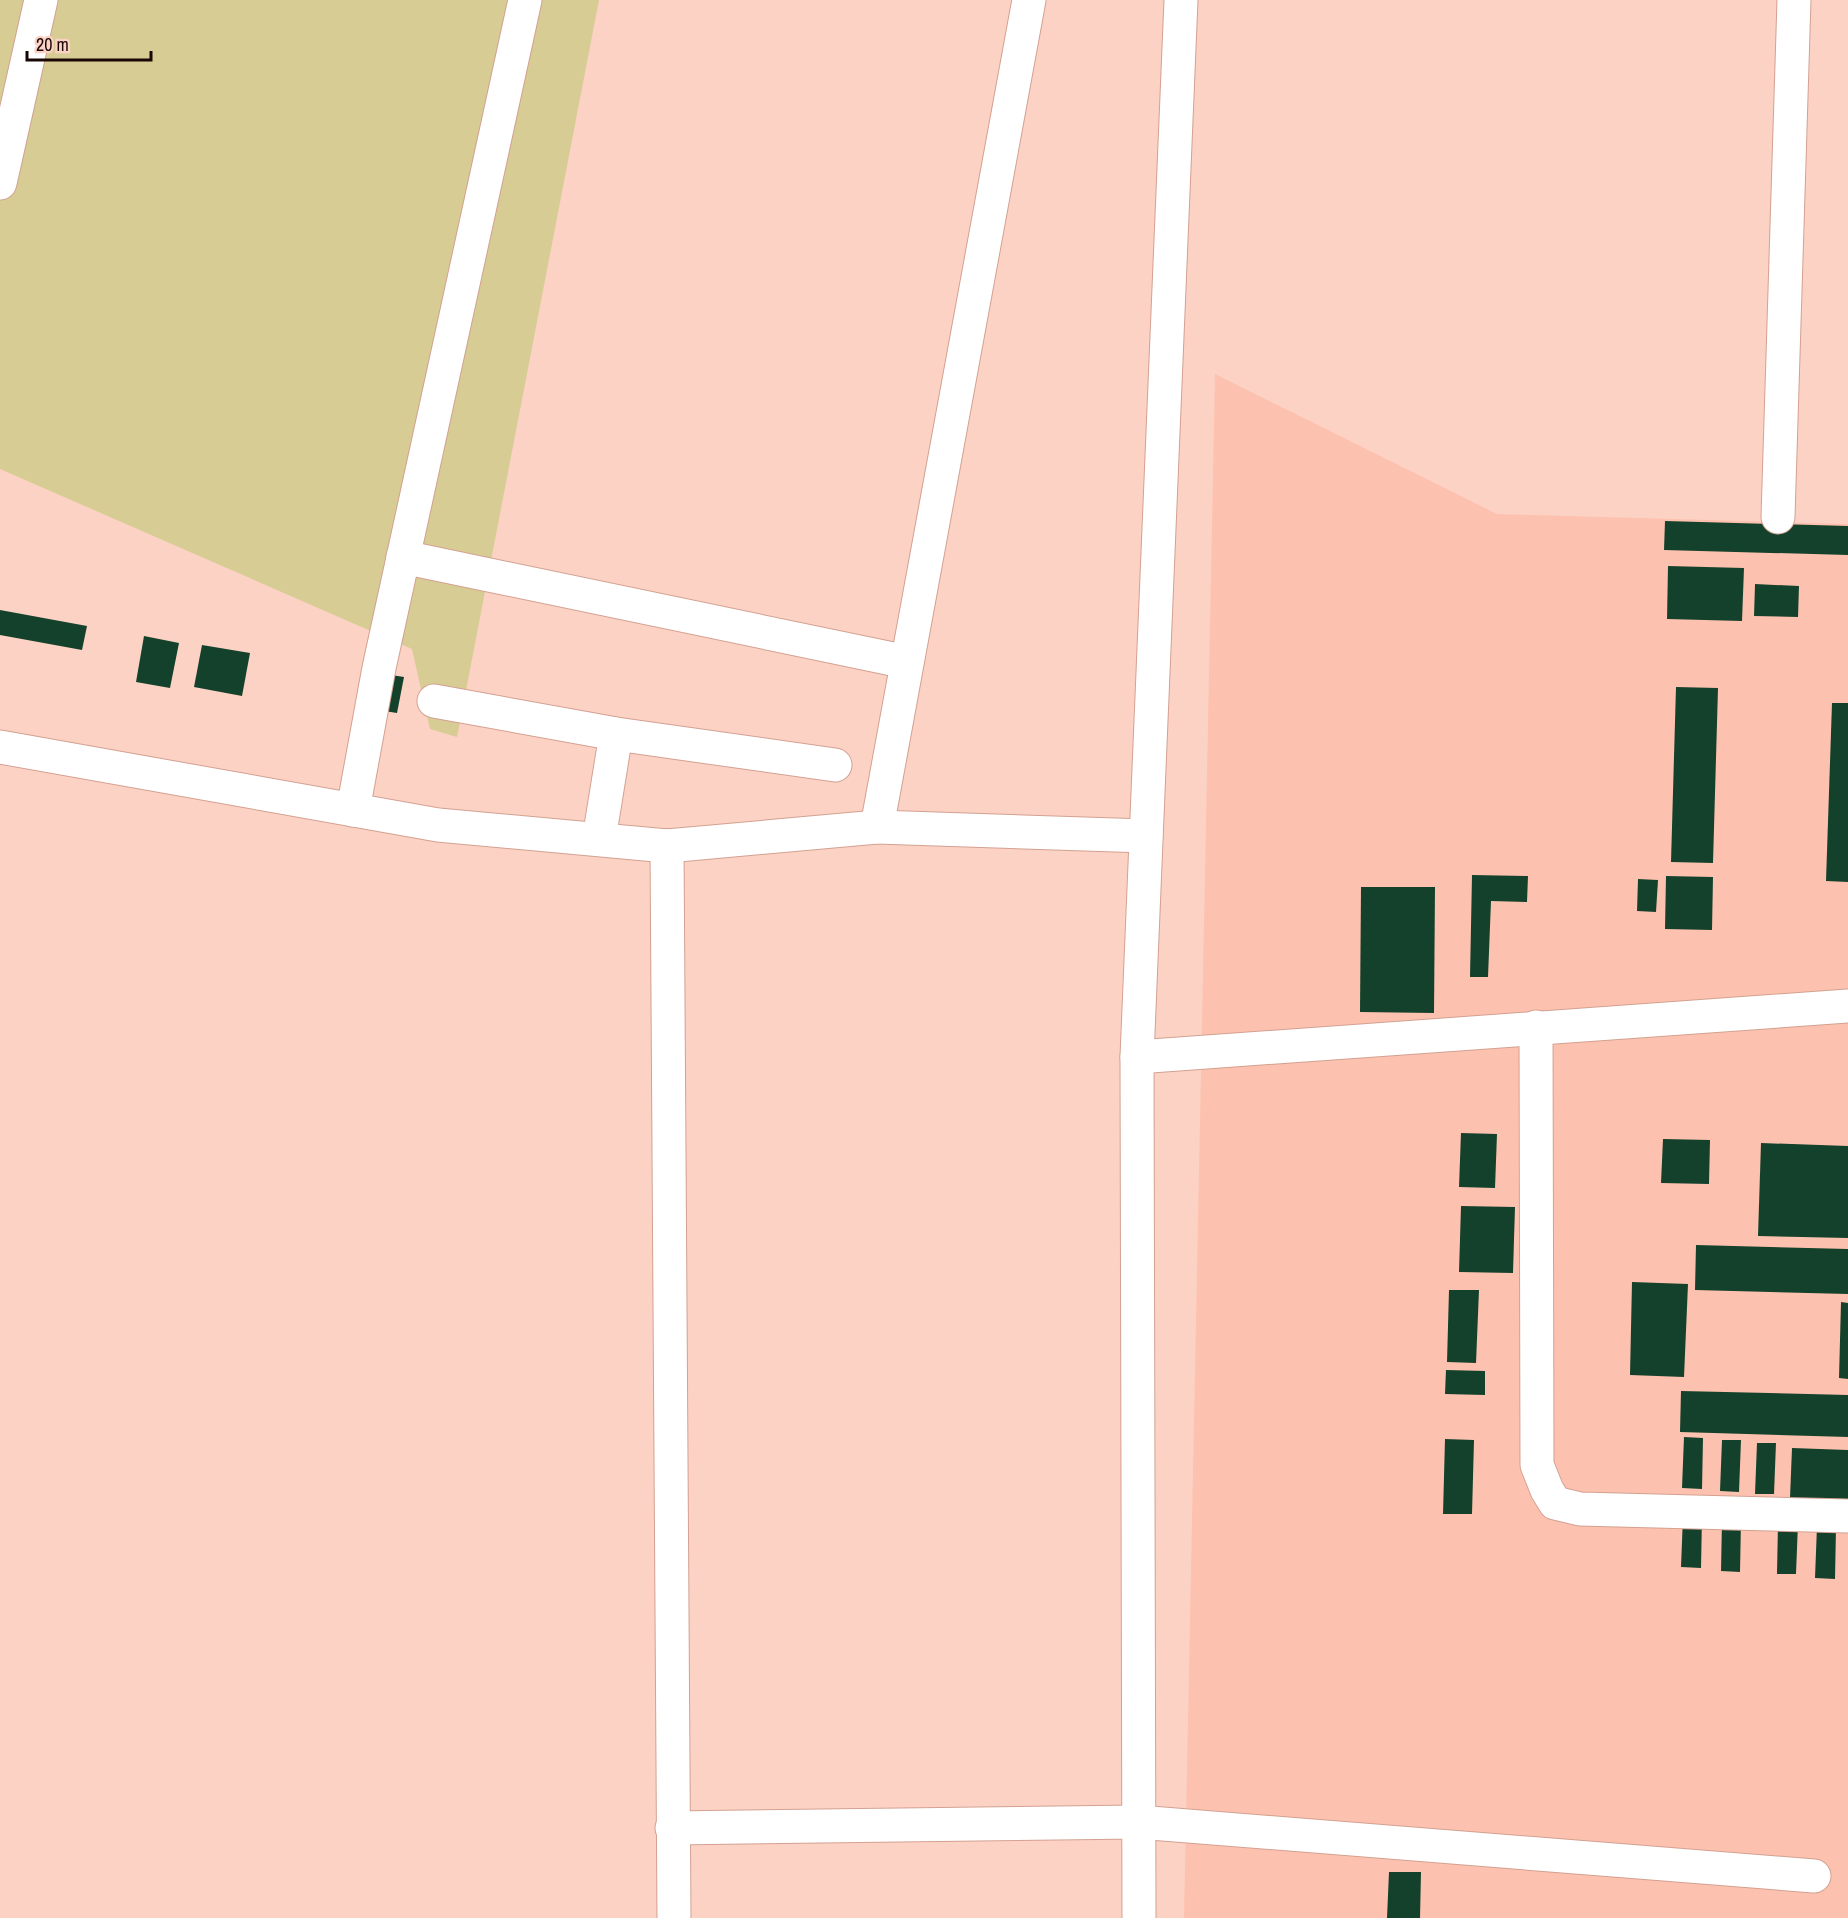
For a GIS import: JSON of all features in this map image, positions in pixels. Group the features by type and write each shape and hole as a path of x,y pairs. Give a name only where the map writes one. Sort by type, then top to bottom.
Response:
{"street":[{"path":"0,183 41,0"},
{"path":"353,810 379,668 525,0"},
{"path":"877,827 1029,0"},
{"path":"1139,1918 1137,1057 1181,0"},
{"path":"1778,517 1794,0"},
{"path":"403,557 907,662"},
{"path":"434,701 616,734 835,765"},
{"path":"599,840 616,734"},
{"path":"0,747 438,825 667,846 877,827 1146,836"},
{"path":"667,846 674,1918"},
{"path":"1137,1057 1848,1006"},
{"path":"1536,1027 1537,1465 1547,1491 1556,1503 1580,1509 1848,1516"},
{"path":"672,1828 1138,1822 1814,1876"}],"shaded area":[{"path":"0,0 599,0 457,737 430,729 412,649 0,469"},
{"path":"1215,374 1497,514 1848,524 1848,1918 1184,1918"}],"building":[{"path":"1665,521 1848,526 1848,555 1664,550"},
{"path":"1668,566 1744,568 1742,621 1667,619"},
{"path":"1755,584 1799,586 1798,617 1754,616"},
{"path":"0,610 87,626 82,650 0,635"},
{"path":"144,636 179,643 170,688 136,682"},
{"path":"202,645 250,653 242,696 194,687"},
{"path":"385,674 404,677 397,713 378,710"},
{"path":"1676,687 1718,688 1713,863 1671,862"},
{"path":"1832,703 1848,703 1848,882 1826,881"},
{"path":"1472,875 1528,876 1527,902 1491,901 1488,977 1470,977"},
{"path":"1666,876 1713,877 1712,930 1665,929"},
{"path":"1638,879 1658,880 1656,912 1637,911"},
{"path":"1361,887 1435,887 1434,1013 1360,1012"},
{"path":"1461,1133 1497,1134 1495,1188 1459,1187"},
{"path":"1663,1139 1710,1140 1709,1184 1661,1183"},
{"path":"1761,1143 1848,1146 1848,1238 1758,1236"},
{"path":"1461,1206 1515,1207 1513,1273 1459,1272"},
{"path":"1696,1245 1848,1249 1848,1294 1695,1290"},
{"path":"1632,1282 1688,1284 1684,1377 1630,1375"},
{"path":"1449,1290 1479,1290 1476,1363 1447,1362"},
{"path":"1841,1302 1848,1303 1848,1379 1839,1378"},
{"path":"1446,1370 1485,1371 1485,1395 1445,1394"},
{"path":"1681,1391 1848,1395 1848,1437 1680,1432"},
{"path":"1684,1437 1703,1438 1702,1489 1682,1488"},
{"path":"1445,1439 1474,1440 1472,1514 1443,1514"},
{"path":"1722,1440 1741,1440 1739,1492 1720,1491"},
{"path":"1757,1443 1776,1443 1774,1494 1755,1494"},
{"path":"1792,1448 1848,1450 1848,1499 1790,1498"},
{"path":"1683,1516 1702,1516 1701,1568 1681,1567"},
{"path":"1722,1520 1741,1520 1740,1572 1721,1571"},
{"path":"1778,1523 1798,1523 1796,1574 1777,1574"},
{"path":"1817,1526 1836,1527 1835,1579 1815,1578"},
{"path":"1389,1872 1421,1872 1420,1918 1387,1918"}]}
